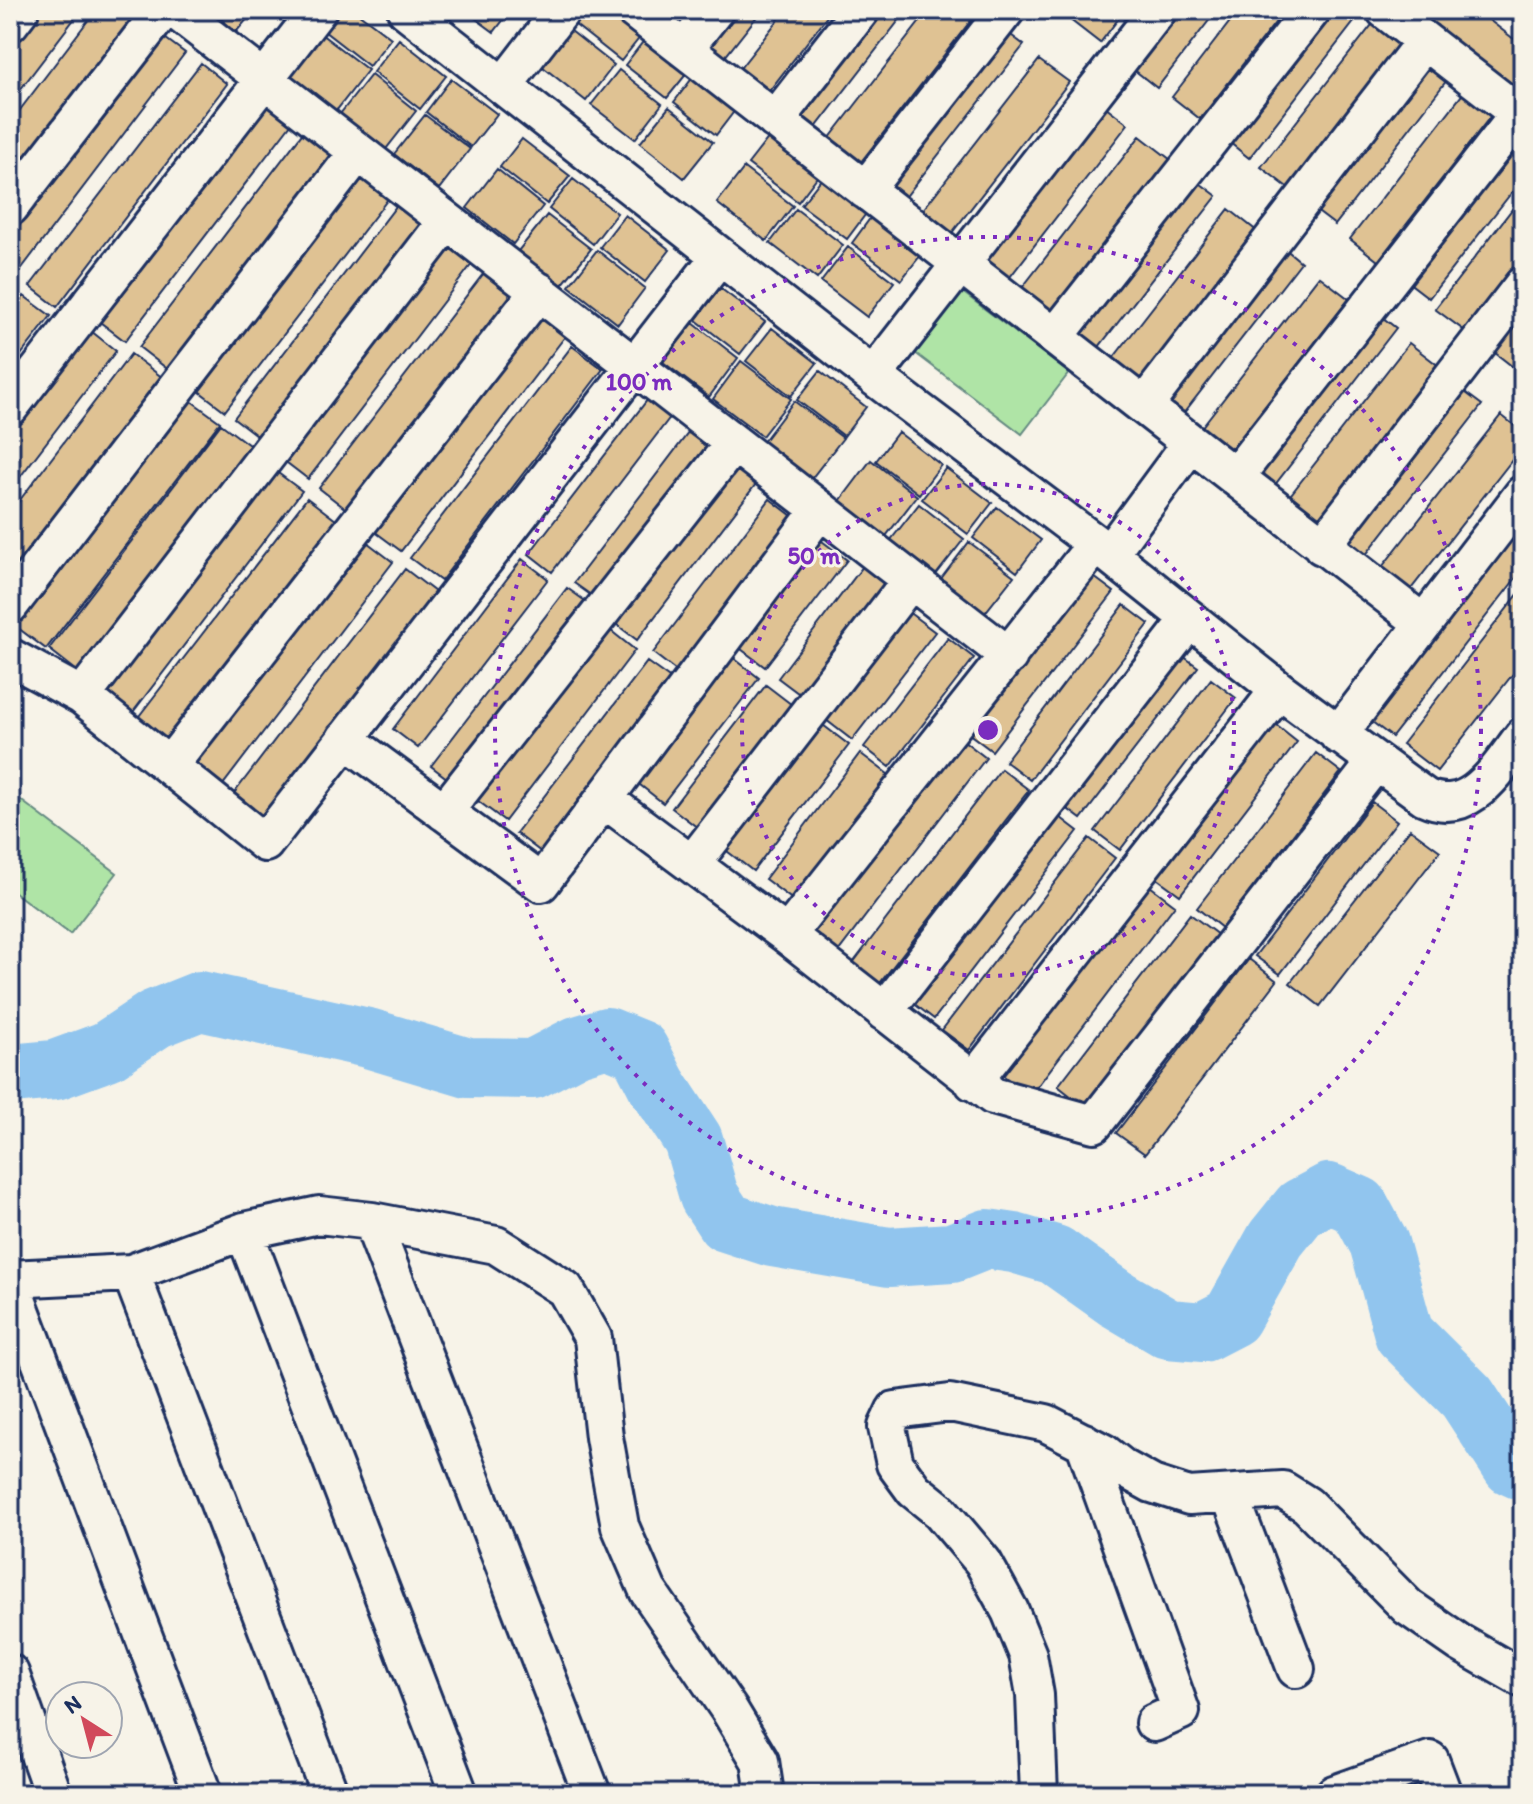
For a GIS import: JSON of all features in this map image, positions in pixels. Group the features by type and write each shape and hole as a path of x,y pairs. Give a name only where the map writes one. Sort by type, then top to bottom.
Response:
{"street":[{"path":"10,23 20,10"},
{"path":"10,207 163,10"},
{"path":"175,10 1009,656"},
{"path":"10,407 318,10"},
{"path":"406,10 873,376 1102,549 1279,690 1425,797 1440,804 1473,794 1490,779 1523,736"},
{"path":"504,85 562,10"},
{"path":"634,10 1423,623"},
{"path":"684,49 715,10"},
{"path":"775,120 861,10"},
{"path":"865,190 1006,10"},
{"path":"873,376 1158,10"},
{"path":"1055,337 1312,10"},
{"path":"1235,477 1521,116 1385,10"},
{"path":"1144,406 1425,41"},
{"path":"10,605 358,152"},
{"path":"82,696 447,221"},
{"path":"10,657 82,696 265,843 720,256"},
{"path":"1322,546 1523,285"},
{"path":"169,766 539,291"},
{"path":"444,812 734,443"},
{"path":"787,935 1009,656 1191,443"},
{"path":"1338,735 1523,494"},
{"path":"345,739 541,883 820,510"},
{"path":"692,864 911,580"},
{"path":"884,1012 1190,619"},
{"path":"973,1082 1279,690"},
{"path":"604,799 787,935 993,1096 1094,1124 1376,762"},
{"path":"203,1794 10,1280 131,1273 244,1231 319,1215 372,1221 496,1245 565,1289 593,1338 604,1437 620,1526 648,1591 730,1711 760,1761 765,1794"},
{"path":"372,1221 592,1794"},
{"path":"244,1231 459,1794"},
{"path":"131,1273 330,1794"},
{"path":"1039,1794 1035,1695 1028,1655 983,1562 940,1511 914,1490 895,1464 887,1427 895,1410 950,1403 1046,1423 1084,1442 1152,1484 1189,1496 1283,1490 1328,1525 1408,1607 1460,1643 1523,1679"},
{"path":"1084,1442 1181,1711 1154,1723"},
{"path":"1230,1495 1296,1669"},
{"path":"10,1673 53,1794"},
{"path":"1334,1794 1430,1760 1443,1794"}],"green space":[{"path":"961,291 1069,373 1022,434 914,352"},
{"path":"10,792 117,873 70,934 10,889"}],"building":[{"path":"29,10 81,10 10,103 10,35"},
{"path":"96,10 132,10 138,15 10,183 10,123"},
{"path":"211,10 255,10 236,32"},
{"path":"341,10 354,10 391,38 369,66 324,31"},
{"path":"464,10 511,10 494,32"},
{"path":"584,10 618,10 645,31 621,61 573,23"},
{"path":"642,10 686,10 669,32"},
{"path":"720,10 762,10 717,67 691,47"},
{"path":"786,10 832,10 759,104 730,81"},
{"path":"865,10 907,10 807,139 780,118"},
{"path":"929,10 979,10 853,172 822,148"},
{"path":"1076,10 1125,10 1100,43 1069,19"},
{"path":"1170,10 1217,10 1157,88 1128,65"},
{"path":"1239,10 1285,10 1200,119 1172,97"},
{"path":"1315,10 1356,10 1361,13 1249,158 1219,134"},
{"path":"1410,10 1476,10 1523,46 1523,97"},
{"path":"1499,10 1523,10 1523,29"},
{"path":"1375,21 1405,44 1291,190 1261,167"},
{"path":"999,26 1024,45 900,204 875,185"},
{"path":"566,27 614,65 586,101 538,63"},
{"path":"158,33 185,53 16,276 10,272 10,226"},
{"path":"321,34 368,70 336,111 289,75"},
{"path":"649,34 692,67 667,98 625,65"},
{"path":"399,39 446,76 420,109 373,72"},
{"path":"1419,58 1447,80 1335,225 1306,203"},
{"path":"1039,60 1069,82 944,243 915,220"},
{"path":"201,63 227,84 57,307 30,286"},
{"path":"619,70 662,104 635,139 591,105"},
{"path":"697,72 739,105 716,135 674,102"},
{"path":"371,75 416,111 386,149 340,114"},
{"path":"451,79 497,114 471,147 426,112"},
{"path":"1465,91 1493,113 1378,261 1350,239"},
{"path":"262,101 291,124 125,341 96,319"},
{"path":"1101,103 1128,124 1000,290 972,268"},
{"path":"669,107 713,142 684,178 640,143"},
{"path":"425,115 470,149 439,189 394,154"},
{"path":"308,126 339,149 170,371 139,347"},
{"path":"773,132 823,169 798,202 748,164"},
{"path":"1140,136 1171,160 1046,321 1015,297"},
{"path":"1523,138 1523,178 1429,298 1399,275"},
{"path":"522,139 570,176 547,204 500,167"},
{"path":"744,168 793,206 766,241 717,203"},
{"path":"356,169 391,195 225,411 191,385"},
{"path":"497,169 543,206 513,244 467,208"},
{"path":"826,173 871,207 847,239 801,205"},
{"path":"1189,175 1217,196 1091,357 1064,336"},
{"path":"573,179 617,213 593,244 549,209"},
{"path":"1523,195 1523,264 1469,334 1435,309"},
{"path":"397,205 427,227 264,441 234,418"},
{"path":"796,209 843,245 817,279 770,243"},
{"path":"1229,209 1258,232 1134,392 1104,370"},
{"path":"874,213 924,251 901,280 852,243"},
{"path":"547,215 591,249 562,285 518,251"},
{"path":"625,215 670,250 645,282 600,247"},
{"path":"445,237 475,260 308,479 278,456"},
{"path":"1278,243 1301,262 1176,423 1152,405"},
{"path":"848,247 894,282 867,317 821,282"},
{"path":"597,250 645,288 618,324 569,286"},
{"path":"487,269 519,293 351,513 319,488"},
{"path":"1319,276 1349,299 1224,459 1194,437"},
{"path":"720,288 765,322 740,354 696,320"},
{"path":"24,296 51,316 10,369 10,314"},
{"path":"1523,296 1523,362 1517,370 1485,345"},
{"path":"536,310 567,334 401,551 370,528"},
{"path":"1373,310 1396,328 1267,495 1243,477"},
{"path":"693,323 738,358 709,397 663,362"},
{"path":"86,327 116,351 10,490 10,428"},
{"path":"772,328 817,363 791,396 746,361"},
{"path":"1409,343 1444,370 1317,534 1281,507"},
{"path":"572,346 603,369 441,581 410,558"},
{"path":"131,354 163,378 10,578 10,513"},
{"path":"741,361 791,399 762,436 713,399"},
{"path":"820,371 866,407 844,436 797,400"},
{"path":"1454,384 1482,405 1361,561 1333,539"},
{"path":"183,395 220,422 46,649 10,622"},
{"path":"648,399 671,416 552,572 529,554"},
{"path":"794,401 843,438 811,479 763,442"},
{"path":"1501,415 1523,432 1523,446 1404,598 1375,576"},
{"path":"221,424 253,448 81,674 49,649"},
{"path":"692,428 715,446 598,600 574,583"},
{"path":"898,432 941,465 919,494 876,461"},
{"path":"871,460 917,496 886,536 840,501"},
{"path":"734,462 759,480 637,640 612,621"},
{"path":"270,467 302,491 133,712 102,688"},
{"path":"946,468 992,503 968,534 922,499"},
{"path":"307,498 341,524 171,746 136,720"},
{"path":"770,499 796,519 679,673 653,653"},
{"path":"919,504 964,539 935,576 890,541"},
{"path":"997,507 1041,540 1017,572 973,538"},
{"path":"1523,509 1523,569 1392,737 1363,715"},
{"path":"814,535 847,560 765,667 733,643"},
{"path":"359,536 393,562 222,786 188,761"},
{"path":"969,542 1014,576 984,614 940,580"},
{"path":"522,559 548,579 418,748 393,729"},
{"path":"864,565 892,586 806,699 778,678"},
{"path":"405,569 435,592 262,818 232,796"},
{"path":"1086,571 1114,592 992,751 964,730"},
{"path":"567,588 588,603 452,782 431,766"},
{"path":"1523,588 1523,661 1437,771 1402,744"},
{"path":"1124,605 1149,624 1030,780 1005,761"},
{"path":"903,608 935,632 852,740 821,716"},
{"path":"605,626 635,650 505,821 474,798"},
{"path":"948,638 974,658 890,767 864,747"},
{"path":"1173,649 1198,667 1081,819 1057,801"},
{"path":"726,652 759,678 663,803 630,777"},
{"path":"647,662 672,680 541,852 516,833"},
{"path":"1211,679 1236,698 1120,850 1095,831"},
{"path":"766,685 796,708 702,831 672,808"},
{"path":"819,722 849,745 753,871 723,848"},
{"path":"1272,722 1297,742 1180,895 1154,876"},
{"path":"959,737 986,758 838,952 811,931"},
{"path":"860,753 889,775 793,900 765,879"},
{"path":"1316,753 1341,772 1222,928 1197,908"},
{"path":"1001,769 1029,790 880,983 853,963"},
{"path":"1372,802 1397,821 1280,974 1255,956"},
{"path":"1048,808 1078,831 934,1019 904,996"},
{"path":"1410,829 1440,851 1320,1006 1290,983"},
{"path":"1089,838 1115,858 969,1050 942,1030"},
{"path":"1146,883 1175,905 1030,1096 1000,1073"},
{"path":"1190,914 1218,935 1086,1108 1058,1086"},
{"path":"1249,959 1277,981 1145,1154 1116,1133"}],"waterway":[{"path":"10,1074 55,1070 107,1051 155,1019 200,1001 368,1038 468,1068 533,1069 577,1046 607,1037 639,1050 657,1085 693,1140 709,1196 726,1222 772,1237 889,1257 952,1253 987,1239 1014,1243 1055,1255 1117,1299 1168,1329 1203,1332 1232,1317 1276,1239 1301,1208 1329,1193 1359,1206 1379,1243 1404,1334 1467,1397 1512,1466 1523,1471"}]}
